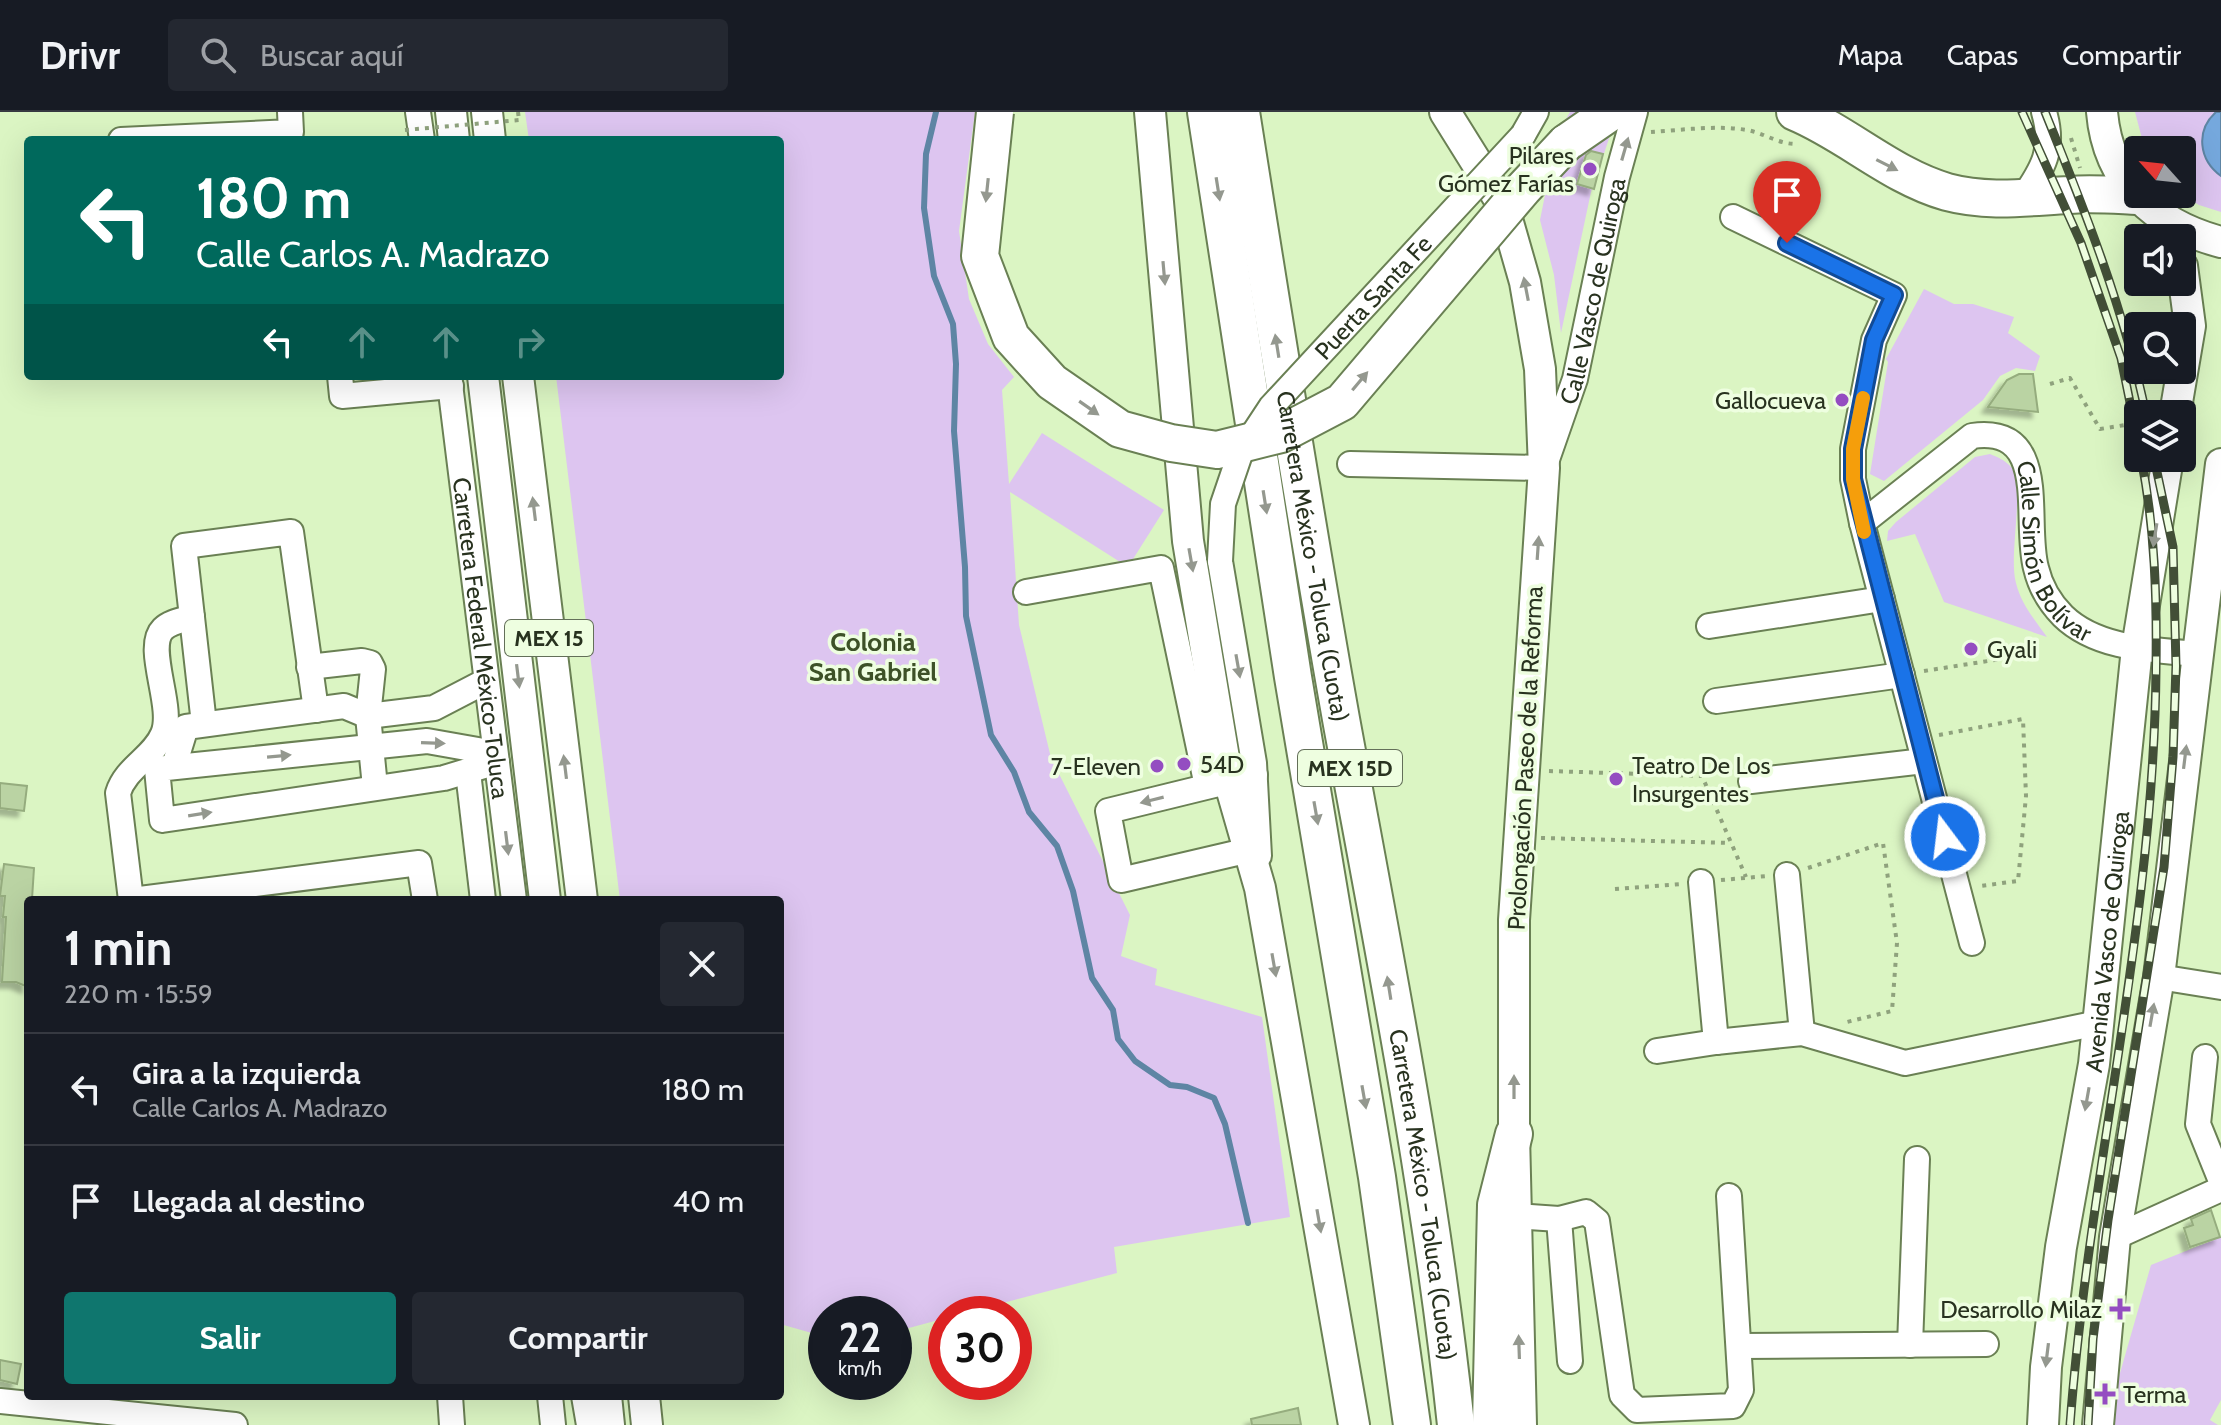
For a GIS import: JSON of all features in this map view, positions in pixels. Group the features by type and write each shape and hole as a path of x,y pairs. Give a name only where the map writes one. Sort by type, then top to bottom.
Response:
{"highway":[{"path":"995,112 980,256 1011,337 1052,382 1120,429 1171,443 1217,450 1281,434 1342,402 1523,189 1566,143 1625,119"},
{"name":"Carretera México - Toluca (Cuota)","path":"1206,112 1291,661 1377,1177 1412,1425"},
{"name":"Carretera México - Toluca (Cuota)","path":"1241,112 1300,490 1385,962 1437,1274 1456,1425"},
{"path":"1805,127 1945,191 1980,198 2022,199 2072,194 2124,196"},
{"path":"1491,1425 1496,1205 1514,1134"}],"main road":[{"path":"451,112 454,136"},
{"path":"487,112 490,136"},
{"path":"1150,112 1197,678 1254,849 1354,1425"},
{"name":"Prolongación Paseo de la Reforma","path":"1445,112 1503,205 1525,282 1540,369 1544,468 1514,920 1515,1216 1521,1425"},
{"path":"2102,112 2114,159 2124,175"},
{"path":"2149,208 2166,224"},
{"path":"2196,235 2221,242"},
{"path":"2177,400 2190,326 2186,296"},
{"name":"MEX 15","path":"483,380 545,896"},
{"name":"MEX 15","path":"518,380 582,896"},
{"name":"Avenida Vasco de Quiroga","path":"2098,1425 2115,1237 2159,977 2197,654 2218,509 2221,464"},
{"name":"Avenida Vasco de Quiroga","path":"2043,1425 2046,1367 2061,1247 2094,1064 2137,648 2166,472"},
{"path":"606,1400 609,1425"},
{"path":"644,1400 647,1425"}],"street":[{"path":"206,136 291,132 290,112"},
{"name":"Puerta Santa Fe","path":"1230,781 1220,561 1223,504 1240,454 1271,407 1523,135 1536,112"},
{"path":"2022,199 2041,172 2046,154 2050,132 2044,112"},
{"name":"Calle Vasco de Quiroga","path":"1544,468 1575,379 1625,119"},
{"path":"1733,217 1894,295 1874,340 1853,449 1853,479 1972,943"},
{"path":"340,380 342,396 450,381"},
{"name":"Carretera Federal México-Toluca","path":"450,381 513,896"},
{"name":"Calle Simón Bolívar","path":"1862,523 1972,436 1992,433 2009,440 2022,454 2028,474 2035,567 2044,591 2064,617 2095,636 2137,648 2197,654"},
{"path":"1350,464 1544,468"},
{"path":"204,724 184,546 291,532 316,710"},
{"path":"1026,592 1161,568 1197,678"},
{"path":"1709,626 1882,599"},
{"path":"131,896 118,793 123,778 163,734 166,720 158,636 165,626 192,617"},
{"path":"309,667 362,661 370,663 373,669 368,716 375,787"},
{"path":"1716,701 1902,675"},
{"path":"174,766 186,727 344,706 368,716 434,708 486,681"},
{"path":"437,741 496,757 468,772 444,778 162,820 157,769 437,741"},
{"path":"1751,781 1922,750"},
{"path":"468,772 483,896"},
{"path":"1230,781 1108,811 1121,880 1254,849"},
{"path":"163,896 419,863 424,896"},
{"path":"1787,875 1802,1033"},
{"path":"1701,882 1716,1042"},
{"path":"2159,977 2221,987"},
{"path":"1657,1051 1802,1033 1905,1063 2098,1023"},
{"path":"2205,1057 2198,1124 2221,1181"},
{"path":"1910,1345 1917,1159"},
{"path":"2115,1237 2221,1189"},
{"path":"1515,1216 1559,1219 1586,1212 1597,1221 1622,1395 1637,1410 1736,1416 1741,1390 1740,1346 1729,1196"},
{"path":"1559,1219 1570,1361"},
{"path":"1740,1346 1986,1344"},
{"path":"450,1400 452,1425"},
{"path":"550,1400 553,1425"},
{"path":"585,1400 589,1425"},
{"path":"0,1401 235,1425"}],"path":[{"path":"415,127 519,120 518,112"},
{"path":"1625,119 1748,130 1785,144 1805,127"},
{"path":"2050,384 2070,378 2100,429 2124,425"},
{"path":"1902,675 2001,659"},
{"path":"1922,750 2023,719 2026,796 2018,881 1958,888"},
{"path":"1523,770 1702,776 1746,877"},
{"path":"1519,837 1731,843"},
{"path":"1787,875 1883,843 1897,943 1892,1011 1847,1022"},
{"path":"1615,889 1701,882"}],"shaded area":[{"path":"525,112 975,112 959,231 969,299 988,344 1014,377 1002,390 1009,484 1042,433 1164,510 1128,567 1010,492 1019,625 1051,758 1130,915 1121,956 1157,969 1155,985 1262,1017 1290,1217 1114,1247 1117,1273 1029,1296 928,1296 928,1323 912,1327 912,1296 808,1296 808,1332 784,1325 784,896 620,896 556,380 784,380 784,136 528,136"},
{"path":"1570,112 1618,112 1591,192 1561,333 1554,275 1540,220 1557,135"},
{"path":"2135,112 2216,112 2211,117 2221,176 2221,212 2196,203 2196,136 2141,136"},
{"path":"1924,289 1954,304 1973,304 2014,317 2008,333 2040,356 2035,371 2016,368 2000,376 1983,400 1884,481 1870,474 1886,359"},
{"path":"1990,454 2009,465 2015,476 2016,583 2025,605 2047,637 1944,602 1915,534 1887,541 1888,531 1896,522 1975,457"},
{"path":"2221,1237 2221,1400 2210,1420 2218,1425 2115,1425 2114,1394 2151,1265"}],"water":[{"path":"2216,112 2221,112 2221,176 2208,162 2202,145 2205,128"}],"building":[{"name":"Pilares Gómez Farías","path":"1591,151 1603,154 1594,189 1577,184 1586,155"},
{"path":"2019,374 2033,374 2038,412 1988,407 2007,380"},
{"path":"0,783 27,786 24,811 0,808"},
{"path":"4,864 34,868 32,896 24,896 24,985 2,982 6,917 3,917 5,896 0,896"},
{"path":"2211,1210 2220,1237 2190,1247 2184,1228 2193,1225 2191,1219"},
{"path":"0,1360 21,1364 17,1384 0,1380"},
{"path":"1298,1408 1301,1425 1252,1425 1251,1419"}],"waterway":[{"path":"936,112 926,154 924,208 934,276 953,324 956,364 954,431 966,616 991,735 1014,772 1029,812 1057,846 1073,891 1092,978 1113,1010 1118,1039 1135,1061 1170,1085 1187,1087 1214,1098 1225,1124 1248,1223"}],"railway":[{"path":"2022,112 2081,243 2121,358 2130,400"},
{"path":"2045,112 2115,298 2143,400"},
{"path":"2070,1425 2091,1236 2133,953 2153,764 2155,590 2143,472"},
{"path":"2088,1425 2093,1339 2108,1220 2164,867 2173,757 2176,666 2173,547 2157,472"}],"slow traffic":[{"path":"1863,398 1853,449 1853,479 1864,532"}],"place":[{"name":"Pilares Gómez Farías","path":"1590,169"},
{"name":"Gallocueva","path":"1842,400"},
{"name":"Gyali","path":"1971,649"},
{"name":"54D","path":"1184,764"},
{"name":"7-Eleven","path":"1157,766"},
{"name":"Teatro De Los Insurgentes","path":"1616,779"},
{"name":"Desarrollo Milaz","path":"2120,1309"},
{"name":"Terma","path":"2105,1394"}],"district":[{"name":"Colonia San Gabriel","path":"873,657"}],"route":[{"path":"1787,243 1894,295 1874,340 1853,449 1853,479 1945,837"}]}
